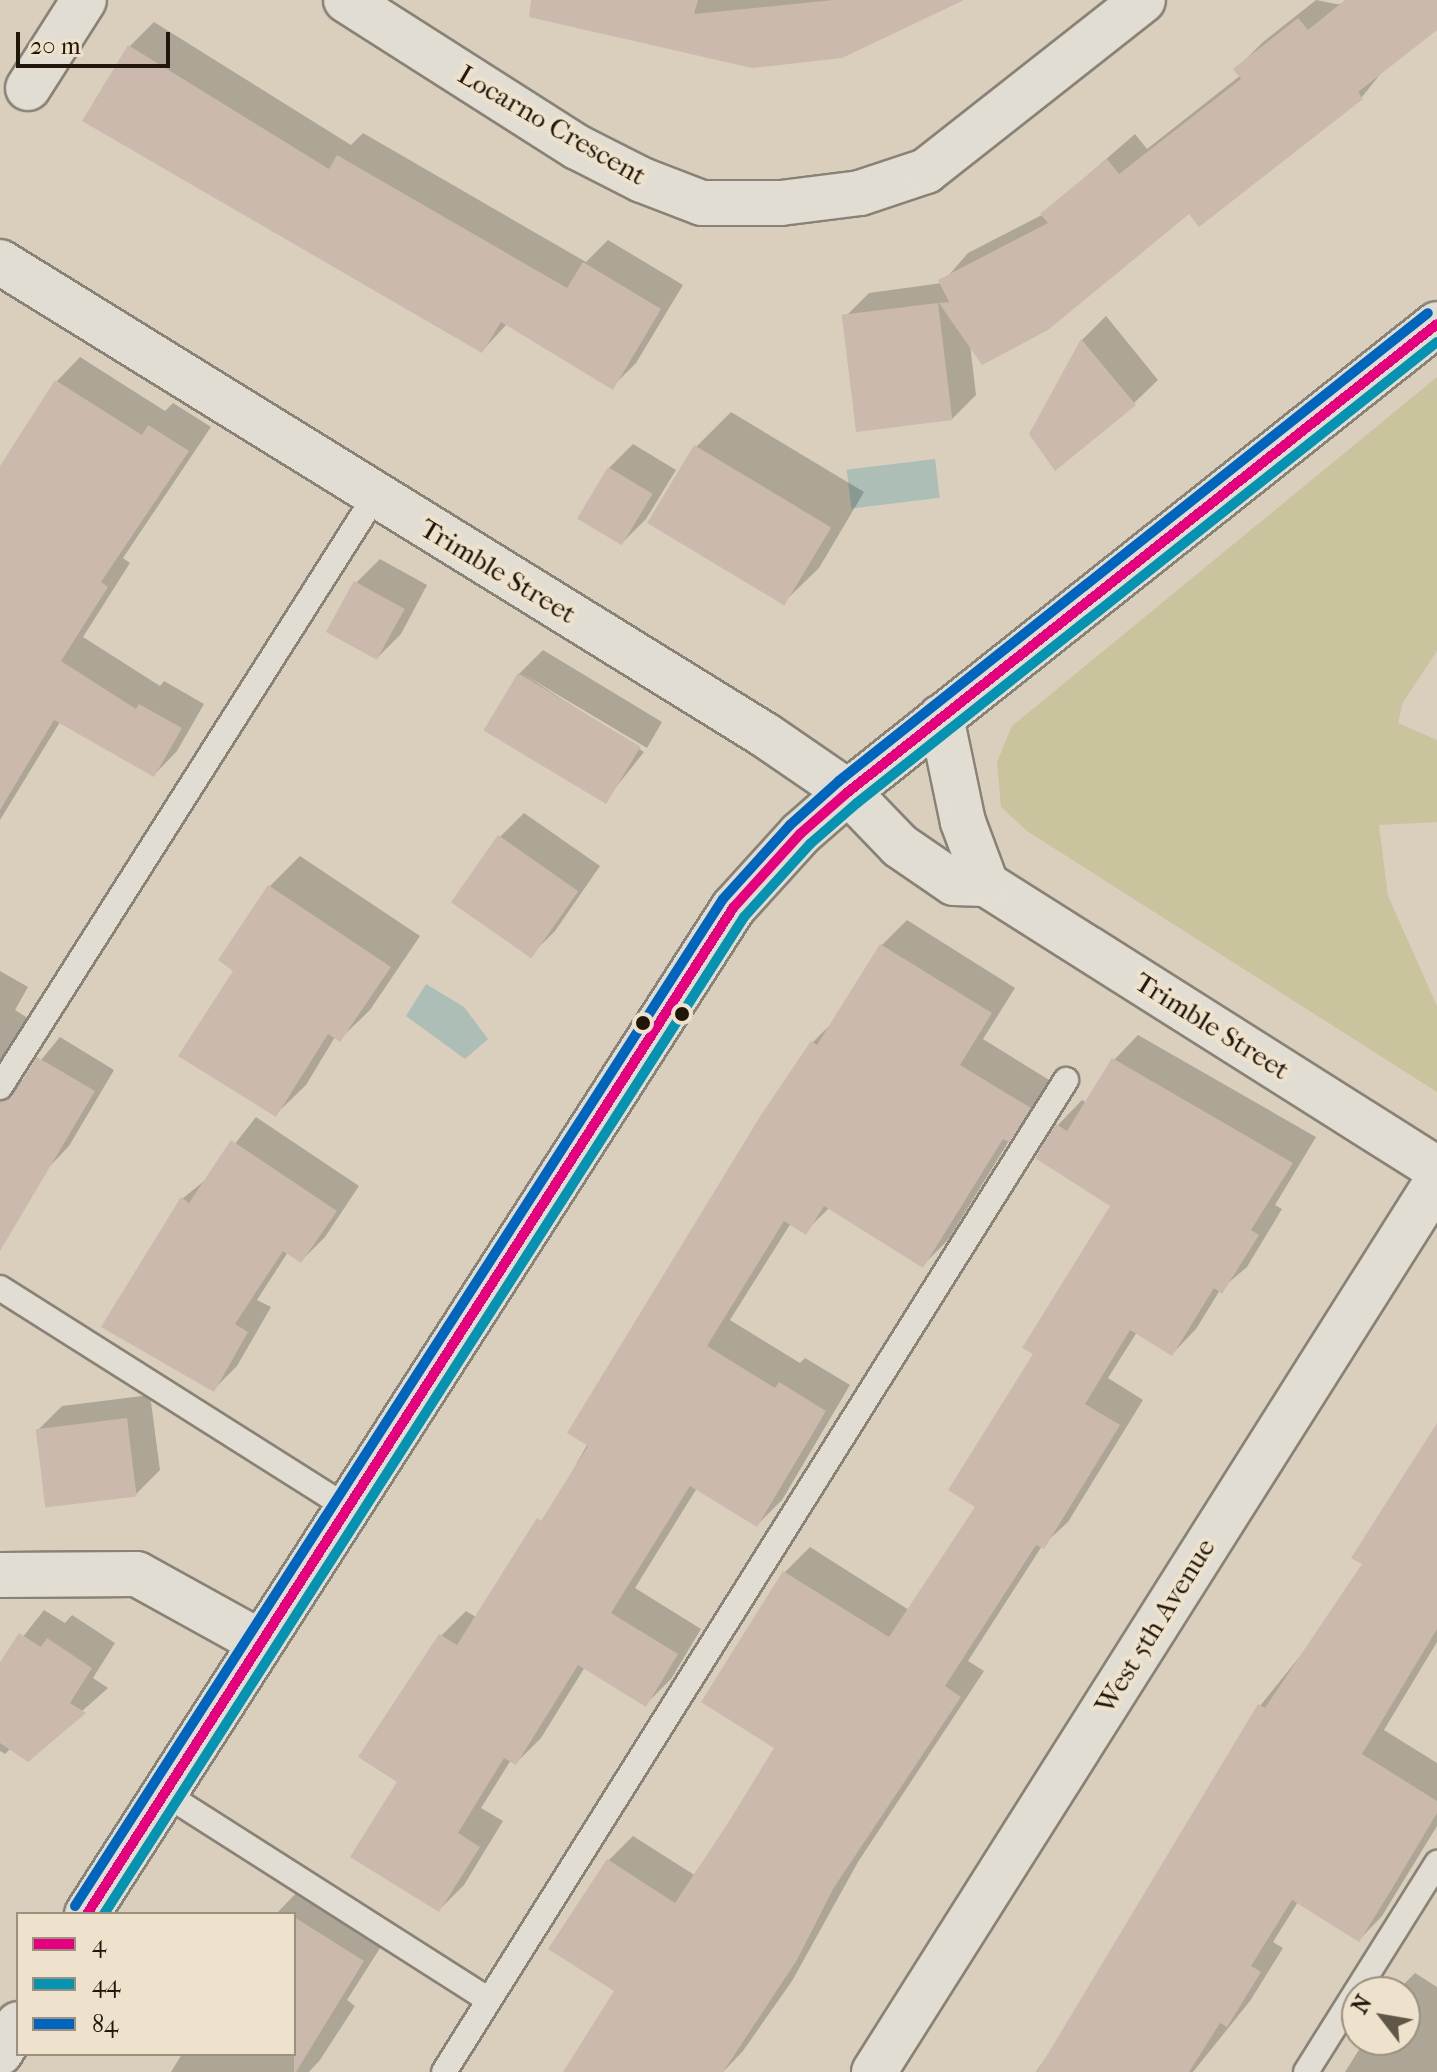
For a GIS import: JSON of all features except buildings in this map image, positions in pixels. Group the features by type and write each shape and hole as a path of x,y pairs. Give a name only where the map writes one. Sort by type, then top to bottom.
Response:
{"street":[{"path":"28,88 84,0"},
{"name":"Locarno Crescent","path":"346,0 577,147 642,180 702,203 781,203 860,193 926,171 1143,0"},
{"name":"Trimble Street","path":"0,262 765,735 848,792 900,846 954,883 986,884 1437,1169"},
{"path":"88,1912 733,908 800,834 848,792 1437,324"},
{"path":"941,717 963,822 986,884"},
{"name":"West 5th Avenue","path":"874,2072 1437,1181"},
{"path":"0,1575 137,1574 260,1642"},
{"path":"0,2053 16,2027"}],"lane":[{"path":"0,1087 375,496"},
{"path":"444,2072 1066,1080"},
{"path":"0,1288 348,1508"},
{"path":"164,1793 489,2000"},
{"path":"1306,2072 1437,1863"}],"shaded area":[{"path":"1437,377 1437,651 1403,702 1398,723 1437,740 1437,822 1379,825 1388,896 1437,1006 1437,1092 1027,831 1001,807 997,762 1012,726"},
{"path":"935,459 940,498 851,509 847,470"},
{"path":"426,984 464,1007 488,1039 465,1059 406,1016"}],"transit line":[{"name":"84","path":"75,1906 723,899 790,825 839,781 1428,313"},
{"name":"4","path":"88,1912 733,908 800,834 848,792 1437,324"},
{"name":"44","path":"105,1912 744,917 810,844 857,803 1437,342"}]}
